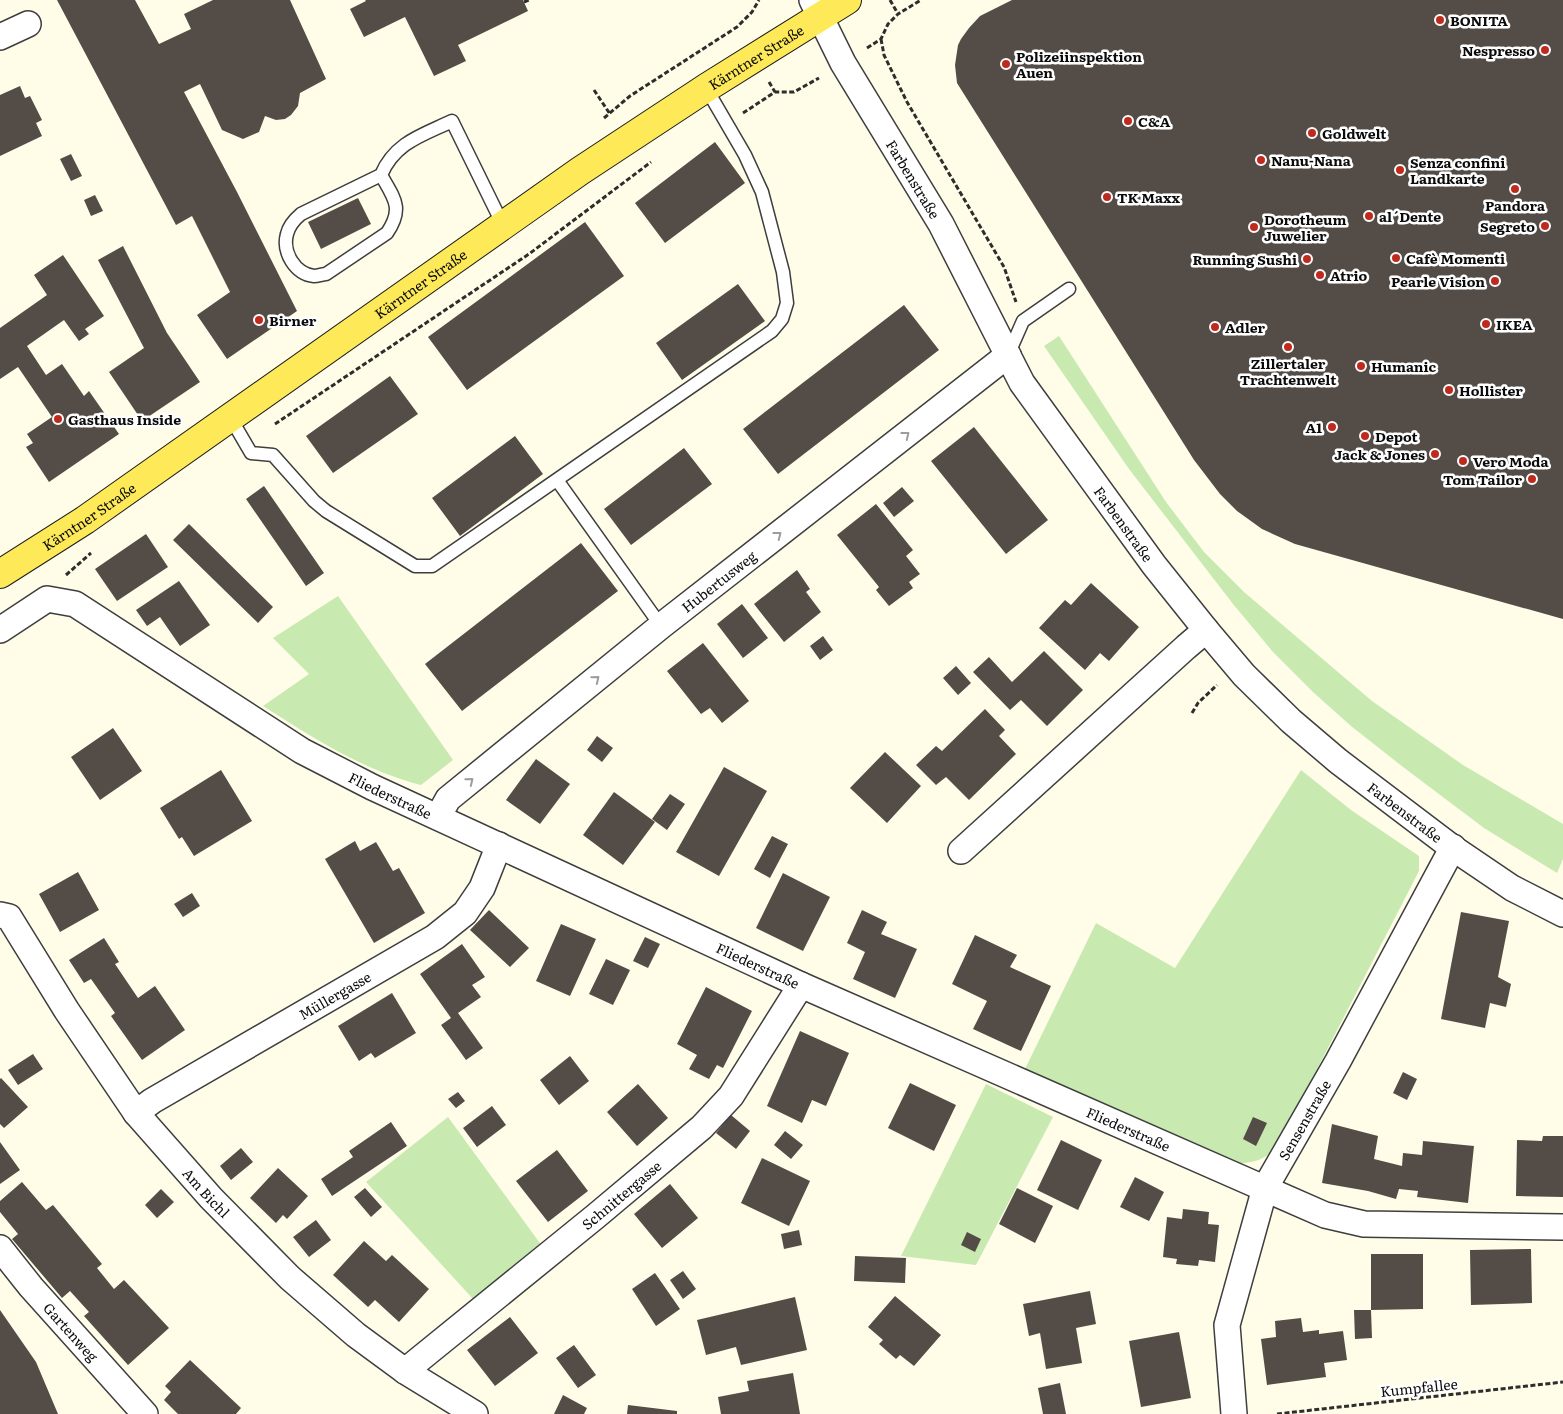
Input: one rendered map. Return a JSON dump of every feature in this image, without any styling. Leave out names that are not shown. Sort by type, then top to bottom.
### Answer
[{"type":"main road","name":"Kärntner Straße","points":[[0,574],[85,520],[503,225],[706,88],[816,8],[847,0]]},
{"type":"street","name":"Farbenstraße","points":[[816,8],[843,63],[941,224],[1022,383],[1154,565],[1206,630],[1244,675],[1291,721],[1338,761],[1432,833],[1512,888],[1563,914]]},
{"type":"street","points":[[0,37],[28,24]]},
{"type":"street","name":"Hubertusweg","points":[[438,817],[448,799],[660,626],[1008,354]]},
{"type":"street","name":"Fliederstraße","points":[[0,630],[47,600],[75,604],[302,751],[372,787],[801,984],[1325,1215],[1364,1224],[1563,1227]]},
{"type":"street","points":[[961,851],[1178,653],[1206,630]]},
{"type":"street","name":"Müllergasse","points":[[136,1112],[435,937],[465,913],[482,888],[499,845]]},
{"type":"street","name":"Sensenstraße","points":[[1234,1414],[1227,1325],[1265,1188],[1338,1061],[1453,847]]},
{"type":"street","name":"Am Bichl","points":[[0,915],[10,916],[67,1011],[136,1112],[211,1198],[290,1278],[356,1335],[405,1371],[475,1414]]},
{"type":"street","name":"Schnittergasse","points":[[405,1371],[596,1216],[702,1126],[731,1096],[801,984]]},
{"type":"street","name":"Gartenweg","points":[[0,1248],[31,1287],[145,1414]]},
{"type":"lane","points":[[230,417],[251,453],[273,455],[326,511],[415,566],[432,566],[557,480],[772,331],[782,319],[788,303],[783,272],[762,192],[746,155],[706,88]]},
{"type":"lane","points":[[382,175],[394,198],[397,212],[394,222],[387,232],[326,274],[315,276],[305,272],[290,260],[287,252],[287,231],[296,218],[382,175],[387,162],[410,141],[452,121],[503,225]]},
{"type":"lane","points":[[1008,354],[1023,321],[1069,289]]},
{"type":"lane","points":[[557,480],[660,626]]},
{"type":"path","points":[[524,2],[529,0]]},
{"type":"path","points":[[737,27],[752,12],[759,0]]},
{"type":"path","points":[[890,0],[898,14]]},
{"type":"path","points":[[921,0],[898,14],[888,24],[880,39],[884,55],[907,102],[1004,267]]},
{"type":"path","points":[[594,90],[610,114]]},
{"type":"path","points":[[727,123],[775,92],[794,92]]},
{"type":"path","points":[[246,444],[529,254],[656,157]]},
{"type":"path","points":[[61,579],[94,550]]},
{"type":"path","points":[[1192,713],[1198,703],[1218,685]]},
{"type":"path","name":"Kumpfallee","points":[[1277,1414],[1563,1382]]},
{"type":"green space","points":[[1059,336],[1166,502],[1204,552],[1244,592],[1372,701],[1463,765],[1563,824],[1563,859],[1557,873],[1484,828],[1403,767],[1351,726],[1314,693],[1273,652],[1233,604],[1129,469],[1044,346]]},
{"type":"green space","points":[[338,596],[453,760],[421,785],[384,773],[352,759],[307,734],[263,706],[309,674],[273,638]]},
{"type":"green space","points":[[1301,770],[1351,810],[1419,856],[1419,871],[1277,1147],[1258,1160],[1235,1164],[1025,1069],[1096,923],[1175,968]]},
{"type":"green space","points":[[986,1084],[1053,1117],[976,1265],[901,1256]]},
{"type":"green space","points":[[448,1117],[542,1246],[474,1300],[366,1182]]},
{"type":"building","points":[[57,0],[135,0],[159,44],[191,29],[184,14],[213,0],[290,0],[326,79],[300,93],[298,106],[291,115],[285,119],[276,120],[265,116],[259,132],[243,139],[222,130],[200,84],[184,92],[297,311],[227,359],[197,315],[230,292],[192,216],[176,225]]},
{"type":"building","points":[[365,0],[523,0],[528,11],[458,45],[466,61],[434,76],[405,17],[364,37],[350,9]]},
{"type":"building","name":"Atrio","points":[[1012,0],[1563,0],[1563,619],[1295,544],[1262,529],[1237,511],[1220,494],[1194,460],[957,83],[955,65],[958,45],[961,39],[980,16]]},
{"type":"building","points":[[20,86],[25,98],[30,96],[42,120],[36,123],[42,136],[0,156],[0,95]]},
{"type":"building","points":[[715,142],[745,183],[665,243],[635,203]]},
{"type":"building","points":[[71,154],[82,176],[71,181],[60,159]]},
{"type":"building","points":[[95,195],[103,211],[91,216],[84,200]]},
{"type":"building","points":[[358,198],[371,224],[321,249],[308,222]]},
{"type":"building","points":[[585,222],[624,276],[467,390],[428,337]]},
{"type":"building","points":[[123,246],[167,333],[200,382],[142,421],[109,372],[144,348],[98,260]]},
{"type":"building","points":[[63,255],[104,316],[85,329],[89,334],[79,341],[64,320],[27,346],[46,375],[62,364],[84,396],[89,391],[119,434],[49,482],[26,447],[33,443],[27,434],[52,417],[18,367],[0,379],[0,328],[47,295],[34,275]]},
{"type":"building","points":[[738,284],[765,321],[682,380],[656,343]]},
{"type":"building","points":[[904,305],[939,350],[778,474],[743,429]]},
{"type":"building","points":[[390,376],[418,414],[333,473],[306,436]]},
{"type":"building","points":[[974,427],[1048,520],[1006,554],[931,461]]},
{"type":"building","points":[[515,436],[543,474],[460,536],[432,498]]},
{"type":"building","points":[[684,448],[712,484],[631,545],[604,509]]},
{"type":"building","points":[[264,486],[324,573],[306,586],[246,499]]},
{"type":"building","points":[[902,487],[914,501],[894,517],[883,503]]},
{"type":"building","points":[[876,504],[913,550],[906,556],[920,574],[909,582],[913,588],[889,606],[876,590],[879,587],[837,535]]},
{"type":"building","points":[[189,524],[273,607],[258,623],[173,540]]},
{"type":"building","points":[[146,534],[168,567],[117,601],[95,569]]},
{"type":"building","points":[[581,543],[618,591],[462,711],[425,664]]},
{"type":"building","points":[[797,570],[810,589],[806,592],[821,612],[784,642],[754,604]]},
{"type":"building","points":[[179,581],[210,625],[180,646],[160,617],[147,626],[136,610]]},
{"type":"building","points":[[1091,583],[1139,627],[1109,661],[1100,653],[1085,670],[1039,628],[1065,600],[1071,605]]},
{"type":"building","points":[[742,604],[768,638],[743,658],[717,624]]},
{"type":"building","points":[[823,636],[833,650],[820,660],[810,646]]},
{"type":"building","points":[[703,643],[749,701],[722,723],[710,708],[701,714],[667,671]]},
{"type":"building","points":[[1044,651],[1083,690],[1047,726],[1021,700],[1010,710],[973,672],[989,657],[1012,682]]},
{"type":"building","points":[[956,666],[971,683],[958,695],[943,678]]},
{"type":"building","points":[[985,709],[1005,730],[999,736],[1016,754],[969,800],[946,777],[936,785],[916,765],[936,746],[942,751]]},
{"type":"building","points":[[113,728],[142,771],[100,800],[71,757]]},
{"type":"building","points":[[597,736],[613,748],[602,762],[587,750]]},
{"type":"building","points":[[885,752],[921,786],[887,823],[850,788]]},
{"type":"building","points":[[536,759],[570,784],[540,824],[506,800]]},
{"type":"building","points":[[724,767],[767,791],[719,876],[676,852]]},
{"type":"building","points":[[221,770],[252,821],[194,856],[182,837],[179,839],[160,808]]},
{"type":"building","points":[[614,792],[655,822],[623,865],[583,835]]},
{"type":"building","points":[[670,794],[685,804],[667,830],[652,819]]},
{"type":"building","points":[[772,836],[788,844],[770,878],[754,869]]},
{"type":"building","points":[[355,841],[360,851],[376,842],[393,871],[399,868],[425,913],[374,943],[325,859]]},
{"type":"building","points":[[78,872],[99,910],[60,932],[39,894]]},
{"type":"building","points":[[783,873],[830,897],[803,951],[756,928]]},
{"type":"building","points":[[192,893],[200,906],[183,917],[174,904]]},
{"type":"building","points":[[489,910],[529,948],[510,967],[470,930]]},
{"type":"building","points":[[862,910],[887,922],[881,934],[917,949],[895,998],[853,979],[865,952],[847,943]]},
{"type":"building","points":[[1461,912],[1509,921],[1498,977],[1511,984],[1506,1007],[1490,1003],[1485,1028],[1441,1019]]},
{"type":"building","points":[[561,924],[596,939],[570,996],[536,981]]},
{"type":"building","points":[[975,935],[1017,955],[1010,967],[1051,986],[1021,1051],[973,1029],[987,1001],[952,984]]},
{"type":"building","points":[[645,937],[660,944],[648,968],[633,961]]},
{"type":"building","points":[[104,938],[119,962],[115,964],[138,998],[155,986],[185,1030],[142,1060],[111,1016],[115,1013],[91,979],[84,983],[69,960]]},
{"type":"building","points":[[462,944],[485,977],[472,985],[481,997],[458,1013],[483,1048],[466,1060],[441,1025],[451,1018],[420,974]]},
{"type":"building","points":[[606,959],[630,970],[613,1005],[589,994]]},
{"type":"building","points":[[706,987],[752,1011],[723,1068],[717,1065],[709,1079],[689,1069],[697,1055],[677,1044]]},
{"type":"building","points":[[392,993],[416,1033],[375,1058],[371,1053],[359,1061],[338,1026]]},
{"type":"building","points":[[800,1031],[849,1053],[826,1106],[812,1100],[802,1123],[767,1106]]},
{"type":"building","points":[[33,1054],[43,1069],[18,1085],[8,1070]]},
{"type":"building","points":[[570,1056],[589,1081],[559,1105],[540,1080]]},
{"type":"building","points":[[1403,1072],[1417,1079],[1407,1100],[1393,1093]]},
{"type":"building","points":[[1,1078],[28,1107],[4,1128],[0,1124]]},
{"type":"building","points":[[910,1083],[956,1105],[934,1151],[888,1128]]},
{"type":"building","points":[[638,1084],[668,1118],[637,1146],[607,1112]]},
{"type":"building","points":[[458,1092],[465,1101],[456,1108],[448,1099]]},
{"type":"building","points":[[492,1106],[506,1125],[477,1147],[463,1128]]},
{"type":"building","points":[[731,1115],[750,1131],[736,1149],[716,1133]]},
{"type":"building","points":[[1253,1117],[1267,1123],[1256,1146],[1243,1139]]},
{"type":"building","points":[[391,1122],[407,1146],[332,1196],[321,1179],[353,1157],[349,1151]]},
{"type":"building","points":[[1332,1124],[1378,1136],[1374,1159],[1402,1166],[1403,1153],[1422,1155],[1423,1141],[1474,1146],[1468,1203],[1417,1197],[1418,1191],[1399,1189],[1396,1199],[1368,1191],[1322,1183]]},
{"type":"building","points":[[785,1131],[803,1145],[791,1159],[774,1145]]},
{"type":"building","points":[[1543,1136],[1563,1136],[1563,1197],[1516,1196],[1517,1140],[1542,1141]]},
{"type":"building","points":[[1061,1140],[1102,1160],[1078,1210],[1037,1190]]},
{"type":"building","points":[[0,1142],[20,1170],[0,1184]]},
{"type":"building","points":[[241,1148],[253,1162],[231,1180],[220,1166]]},
{"type":"building","points":[[557,1150],[588,1191],[548,1222],[516,1181]]},
{"type":"building","points":[[762,1158],[810,1181],[789,1226],[741,1203]]},
{"type":"building","points":[[278,1168],[308,1196],[287,1219],[283,1215],[276,1223],[250,1198]]},
{"type":"building","points":[[1135,1177],[1164,1192],[1149,1221],[1120,1207]]},
{"type":"building","points":[[22,1182],[46,1210],[53,1205],[102,1264],[97,1268],[114,1289],[124,1280],[169,1328],[128,1365],[84,1316],[89,1312],[70,1291],[62,1298],[12,1239],[18,1234],[0,1212],[0,1201]]},
{"type":"building","points":[[670,1184],[698,1218],[662,1248],[634,1214]]},
{"type":"building","points":[[365,1188],[382,1207],[371,1217],[354,1197]]},
{"type":"building","points":[[1017,1188],[1053,1206],[1035,1243],[999,1224]]},
{"type":"building","points":[[161,1189],[174,1202],[157,1218],[145,1205]]},
{"type":"building","points":[[1183,1209],[1209,1212],[1208,1224],[1219,1225],[1215,1262],[1199,1260],[1198,1266],[1176,1264],[1177,1259],[1163,1257],[1167,1217],[1182,1219]]},
{"type":"building","points":[[316,1220],[331,1240],[309,1257],[293,1237]]},
{"type":"building","points":[[799,1230],[802,1245],[784,1249],[781,1234]]},
{"type":"building","points":[[967,1232],[981,1239],[975,1252],[961,1245]]},
{"type":"building","points":[[364,1241],[386,1261],[392,1255],[429,1289],[399,1322],[375,1300],[368,1307],[333,1275]]},
{"type":"building","points":[[1531,1249],[1532,1303],[1471,1305],[1470,1250]]},
{"type":"building","points":[[1371,1254],[1423,1254],[1423,1309],[1371,1310]]},
{"type":"building","points":[[855,1256],[906,1258],[905,1283],[854,1281]]},
{"type":"building","points":[[683,1271],[696,1289],[683,1299],[670,1280]]},
{"type":"building","points":[[655,1273],[680,1309],[656,1326],[632,1289]]},
{"type":"building","points":[[1090,1291],[1096,1324],[1076,1328],[1082,1363],[1046,1369],[1040,1333],[1029,1336],[1023,1304]]},
{"type":"building","points":[[895,1296],[941,1335],[914,1366],[900,1355],[896,1359],[879,1344],[883,1340],[868,1327]]},
{"type":"building","points":[[795,1297],[807,1350],[741,1365],[736,1347],[706,1355],[697,1320]]},
{"type":"building","points":[[0,1310],[36,1362],[58,1414],[0,1414]]},
{"type":"building","points":[[1354,1310],[1371,1310],[1372,1338],[1355,1339]]},
{"type":"building","points":[[510,1317],[538,1353],[495,1386],[467,1350]]},
{"type":"building","points":[[1301,1318],[1303,1332],[1319,1330],[1319,1334],[1343,1331],[1347,1360],[1324,1363],[1326,1377],[1267,1385],[1261,1339],[1276,1337],[1275,1321]]},
{"type":"building","points":[[1179,1332],[1191,1398],[1141,1407],[1129,1341]]},
{"type":"building","points":[[574,1345],[596,1375],[578,1388],[556,1358]]},
{"type":"building","points":[[190,1360],[241,1408],[236,1414],[178,1414],[164,1400],[171,1392],[165,1386]]},
{"type":"building","points":[[793,1373],[800,1414],[721,1414],[718,1397],[749,1391],[747,1381]]},
{"type":"building","points":[[1060,1383],[1066,1414],[1043,1414],[1038,1388]]},
{"type":"building","points":[[563,1395],[587,1408],[584,1414],[554,1414]]},
{"type":"building","points":[[628,1405],[677,1411],[677,1414],[627,1414]]},
{"type":"place","name":"BONITA","points":[[1440,20]]},
{"type":"place","name":"Nespresso","points":[[1545,50]]},
{"type":"place","name":"Polizeiinspektion Auen","points":[[1006,64]]},
{"type":"place","name":"C&A","points":[[1128,121]]},
{"type":"place","name":"Goldwelt","points":[[1312,133]]},
{"type":"place","name":"Nanu-Nana","points":[[1261,160]]},
{"type":"place","name":"Senza confini Landkarte","points":[[1400,170]]},
{"type":"place","name":"Pandora","points":[[1515,189]]},
{"type":"place","name":"TK Maxx","points":[[1107,197]]},
{"type":"place","name":"al´Dente","points":[[1369,216]]},
{"type":"place","name":"Segreto","points":[[1545,226]]},
{"type":"place","name":"Dorotheum Juwelier","points":[[1254,227]]},
{"type":"place","name":"Cafè Momenti","points":[[1396,258]]},
{"type":"place","name":"Running Sushi","points":[[1307,259]]},
{"type":"place","name":"Atrio","points":[[1320,275]]},
{"type":"place","name":"Pearle Vision","points":[[1495,281]]},
{"type":"place","name":"Birner","points":[[259,320]]},
{"type":"place","name":"IKEA","points":[[1486,324]]},
{"type":"place","name":"Adler","points":[[1215,327]]},
{"type":"place","name":"Zillertaler Trachtenwelt","points":[[1288,347]]},
{"type":"place","name":"Humanic","points":[[1361,366]]},
{"type":"place","name":"Hollister","points":[[1449,390]]},
{"type":"place","name":"Gasthaus Inside","points":[[58,419]]},
{"type":"place","name":"A1","points":[[1332,427]]},
{"type":"place","name":"Depot","points":[[1365,436]]},
{"type":"place","name":"Jack & Jones","points":[[1435,454]]},
{"type":"place","name":"Vero Moda","points":[[1463,461]]},
{"type":"place","name":"Tom Tailor","points":[[1532,479]]}]
